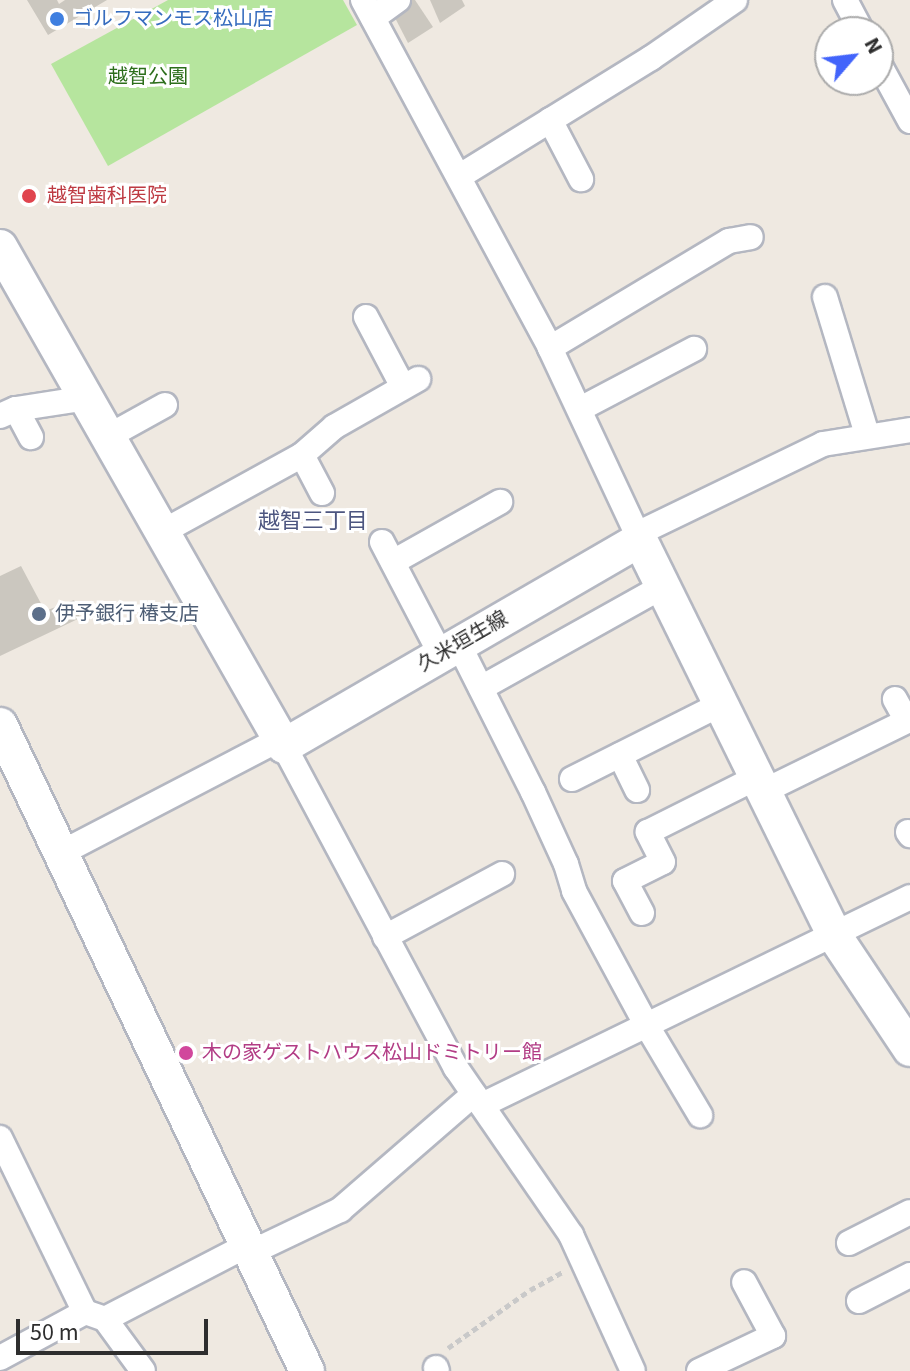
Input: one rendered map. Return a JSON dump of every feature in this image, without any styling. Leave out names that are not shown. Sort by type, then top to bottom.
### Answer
[{"type":"main road","points":[[0,247],[282,742]]},
{"type":"main road","points":[[639,537],[834,935],[910,1049]]},
{"type":"main road","name":"久米垣生線","points":[[282,742],[450,650],[639,537]]},
{"type":"main road","points":[[0,725],[307,1371]]},
{"type":"street","points":[[398,0],[368,9],[550,348],[639,537],[823,444],[867,434],[910,430]]},
{"type":"street","points":[[460,176],[651,58],[702,9],[735,0]]},
{"type":"street","points":[[894,92],[910,121]]},
{"type":"street","points":[[550,120],[581,179]]},
{"type":"street","points":[[550,348],[729,241],[751,237]]},
{"type":"street","points":[[825,297],[867,434]]},
{"type":"street","points":[[164,531],[302,455],[334,427],[410,383],[366,317]]},
{"type":"street","points":[[580,409],[694,349]]},
{"type":"street","points":[[8,412],[88,398]]},
{"type":"street","points":[[109,436],[165,405]]},
{"type":"street","points":[[8,412],[31,437]]},
{"type":"street","points":[[302,455],[322,493]]},
{"type":"street","points":[[500,502],[387,552],[450,650],[481,688],[566,864],[574,891],[647,1026],[700,1115]]},
{"type":"street","points":[[481,688],[662,587]]},
{"type":"street","points":[[642,913],[625,881],[663,862],[648,832],[907,721],[895,699]]},
{"type":"street","points":[[572,779],[719,705]]},
{"type":"street","points":[[61,853],[282,742],[456,1068],[571,1235],[633,1371]]},
{"type":"street","points":[[620,755],[637,790]]},
{"type":"street","points":[[385,937],[502,874]]},
{"type":"street","points":[[0,1358],[340,1210],[478,1100],[647,1026],[910,897]]},
{"type":"street","points":[[0,1138],[95,1315],[143,1371]]},
{"type":"street","points":[[849,1243],[910,1212]]},
{"type":"street","points":[[859,1301],[910,1275]]},
{"type":"street","points":[[699,1371],[773,1336],[744,1282]]},
{"type":"path","points":[[437,1365],[530,1290],[583,1260]]},
{"type":"green space","name":"越智公園","points":[[168,0],[343,0],[357,25],[108,166],[51,64]]},
{"type":"building","name":"ゴルフマンモス松山店","points":[[27,0],[57,0],[59,4],[65,0],[107,0],[48,35]]},
{"type":"building","points":[[409,0],[415,0],[433,27],[408,43],[392,12]]},
{"type":"building","points":[[430,0],[462,0],[465,6],[440,23]]},
{"type":"building","name":"伊予銀行 椿支店","points":[[21,566],[45,611],[74,600],[80,618],[0,656],[0,576]]},
{"type":"place","name":"ゴルフマンモス松山店","points":[[57,19]]},
{"type":"place","name":"越智歯科医院","points":[[29,196]]},
{"type":"place","name":"伊予銀行 椿支店","points":[[39,614]]},
{"type":"place","name":"木の家ゲストハウス松山ドミトリー館","points":[[186,1053]]},
{"type":"district","name":"越智三丁目","points":[[313,522]]}]
